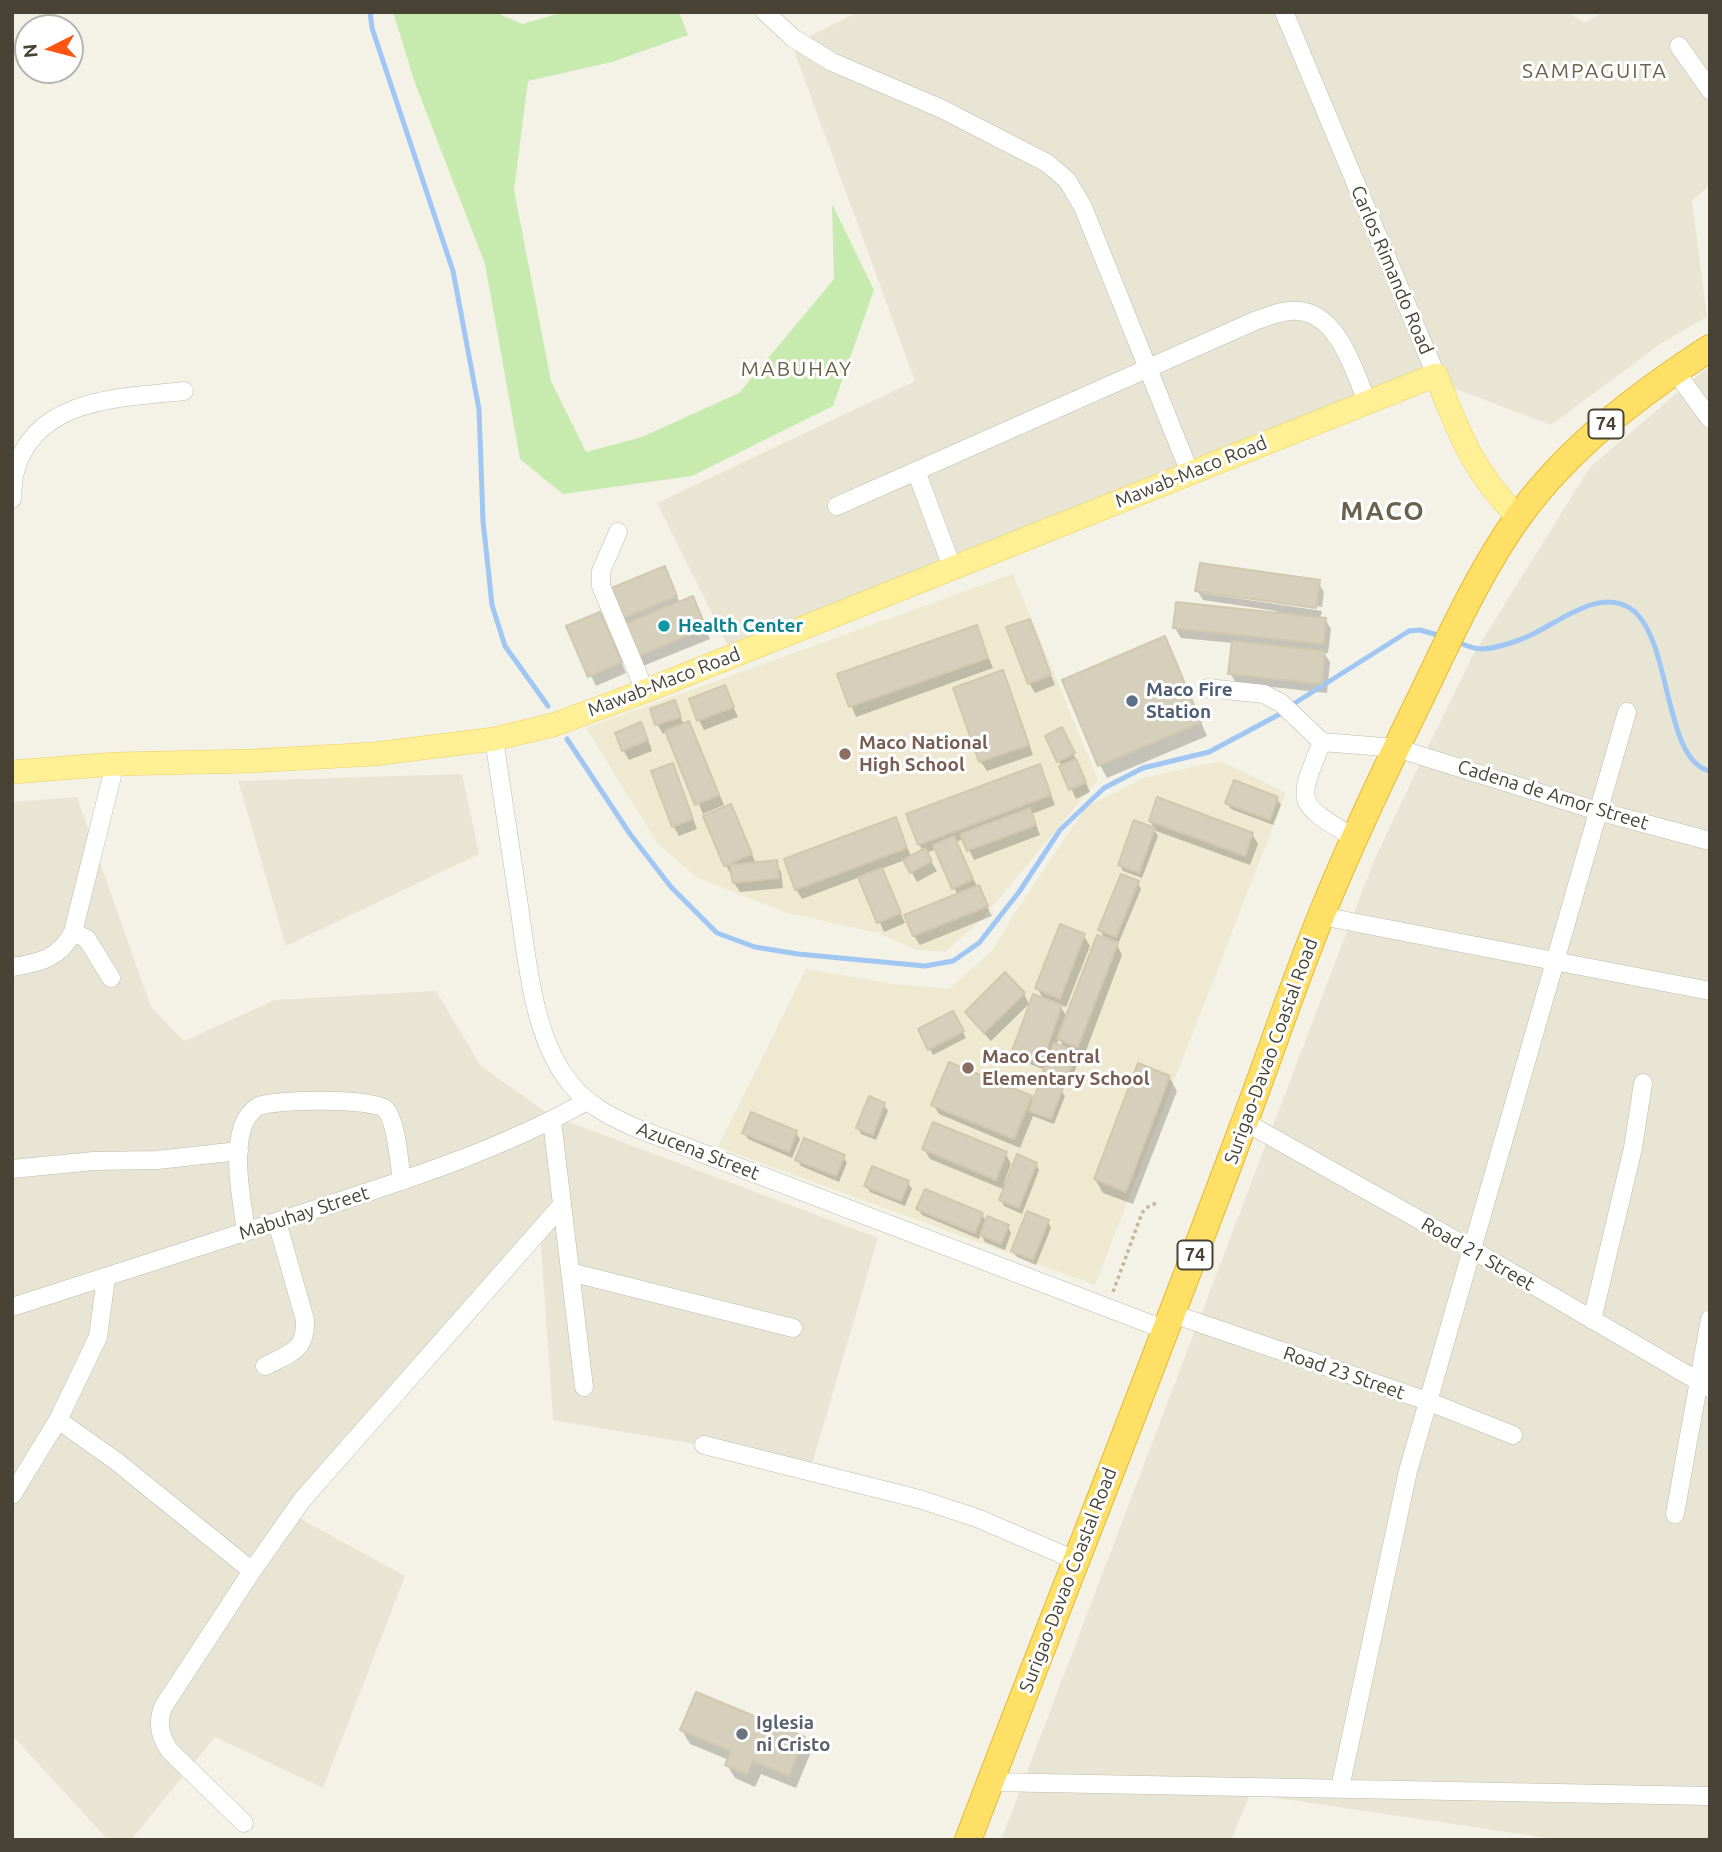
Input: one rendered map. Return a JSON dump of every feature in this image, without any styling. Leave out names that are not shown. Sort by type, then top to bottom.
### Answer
[{"type":"highway","name":"Surigao-Davao Coastal Road","points":[[968,1840],[1170,1322],[1321,916],[1354,838],[1466,605],[1518,517],[1541,488],[1588,440],[1675,371],[1710,348]]},
{"type":"main road","name":"Mawab-Maco Road","points":[[12,772],[116,764],[251,761],[374,754],[494,739],[553,725],[645,691],[1436,375]]},
{"type":"main road","name":"Carlos Rimando Road","points":[[1436,375],[1482,477],[1518,517]]},
{"type":"street","points":[[765,12],[793,38],[832,62],[942,109],[992,134],[1046,163],[1067,180],[1083,207],[1190,473]]},
{"type":"street","name":"Carlos Rimando Road","points":[[1284,12],[1436,375]]},
{"type":"street","points":[[1679,46],[1710,90]]},
{"type":"street","points":[[837,506],[1257,320],[1281,312],[1298,310],[1312,314],[1332,331],[1348,354],[1367,402]]},
{"type":"street","points":[[1675,371],[1710,419]]},
{"type":"street","points":[[12,499],[15,472],[31,437],[54,418],[80,406],[184,391]]},
{"type":"street","points":[[916,471],[952,568]]},
{"type":"street","points":[[618,532],[601,570],[601,586],[645,691]]},
{"type":"street","points":[[1207,688],[1264,694],[1281,702],[1322,742],[1304,794],[1314,813],[1354,838]]},
{"type":"street","points":[[1340,1788],[1408,1471],[1627,712]]},
{"type":"street","name":"Azucena Street","points":[[494,739],[530,975],[542,1026],[552,1053],[569,1083],[587,1101],[609,1116],[636,1128],[1107,1307],[1170,1322]]},
{"type":"street","name":"Cadena de Amor Street","points":[[1322,742],[1396,748],[1598,811],[1710,841]]},
{"type":"street","points":[[12,967],[31,964],[58,954],[67,944],[73,932],[116,764]]},
{"type":"street","points":[[1321,916],[1710,991]]},
{"type":"street","points":[[73,932],[88,939],[111,978]]},
{"type":"street","points":[[1592,1320],[1633,1148],[1643,1083]]},
{"type":"street","points":[[246,1232],[239,1151],[245,1122],[256,1107],[282,1102],[357,1101],[384,1108],[392,1118],[402,1181]]},
{"type":"street","name":"Mabuhay Street","points":[[12,1307],[402,1181],[511,1140],[587,1101]]},
{"type":"street","points":[[552,1121],[584,1387]]},
{"type":"street","name":"Road 21 Street","points":[[1245,1122],[1473,1250],[1704,1385]]},
{"type":"street","points":[[12,1169],[94,1161],[157,1160],[239,1151]]},
{"type":"street","points":[[244,1823],[170,1752],[159,1728],[163,1707],[251,1571],[302,1500],[562,1205]]},
{"type":"street","points":[[265,1366],[299,1348],[306,1334],[305,1320],[277,1222]]},
{"type":"street","points":[[570,1272],[793,1328]]},
{"type":"street","points":[[12,1495],[58,1420],[98,1337],[106,1278]]},
{"type":"street","points":[[1675,1514],[1704,1385],[1710,1319]]},
{"type":"street","name":"Road 23 Street","points":[[1170,1322],[1427,1401],[1513,1435]]},
{"type":"street","points":[[58,1420],[116,1461],[251,1571]]},
{"type":"street","points":[[704,1445],[919,1499],[977,1518],[1075,1560]]},
{"type":"street","points":[[990,1782],[1710,1796]]},
{"type":"path","points":[[1107,1307],[1142,1213],[1156,1203]]},
{"type":"shaded area","points":[[858,12],[1566,12],[1585,22],[1605,12],[1710,12],[1710,185],[1692,201],[1707,317],[1663,342],[1551,425],[1440,383],[729,648],[657,503],[915,381],[792,45]]},
{"type":"shaded area","points":[[1710,365],[1710,1840],[1561,1840],[1250,1794],[1231,1840],[1001,1840],[1373,863],[1422,759],[1473,655],[1590,467]]},
{"type":"shaded area","name":"Maco National High School","points":[[1013,574],[1098,780],[982,919],[945,952],[917,950],[878,933],[787,913],[698,878],[658,844],[586,728]]},
{"type":"shaded area","name":"Maco Central Elementary School","points":[[1221,761],[1286,793],[1095,1285],[718,1147],[806,969],[894,984],[949,989],[992,951],[1086,807],[1143,778]]},
{"type":"shaded area","points":[[462,774],[479,854],[286,946],[238,781]]},
{"type":"shaded area","points":[[77,797],[151,1007],[184,1041],[275,1000],[436,991],[481,1066],[550,1115],[878,1238],[812,1464],[553,1420],[540,1232],[306,1482],[299,1518],[405,1576],[323,1788],[215,1737],[131,1840],[108,1840],[12,1735],[12,802]]},
{"type":"green space","points":[[393,12],[495,12],[522,24],[564,12],[679,12],[688,35],[612,62],[528,81],[514,190],[551,381],[586,452],[642,437],[739,393],[834,279],[832,204],[874,290],[833,406],[692,476],[563,494],[520,459],[485,264],[415,83]]},
{"type":"building","points":[[1200,563],[1320,580],[1316,608],[1195,591]]},
{"type":"building","points":[[665,566],[677,596],[621,619],[609,589]]},
{"type":"building","name":"Health Center","points":[[693,596],[706,628],[636,657],[623,625]]},
{"type":"building","points":[[1176,602],[1326,618],[1324,644],[1173,628]]},
{"type":"building","points":[[600,612],[622,662],[588,677],[566,626]]},
{"type":"building","points":[[1030,619],[1051,675],[1028,684],[1006,627]]},
{"type":"building","points":[[977,625],[988,658],[849,707],[837,674]]},
{"type":"building","name":"Maco Fire Station","points":[[1165,636],[1201,722],[1098,766],[1062,680]]},
{"type":"building","points":[[1232,641],[1325,651],[1322,684],[1228,674]]},
{"type":"building","points":[[1003,670],[1029,745],[979,762],[953,688]]},
{"type":"building","points":[[725,685],[734,707],[697,721],[689,699]]},
{"type":"building","points":[[675,700],[681,717],[655,725],[650,709]]},
{"type":"building","points":[[689,721],[719,795],[695,805],[665,731]]},
{"type":"building","points":[[641,722],[648,740],[622,751],[615,733]]},
{"type":"building","points":[[1062,727],[1075,753],[1057,762],[1045,736]]},
{"type":"building","points":[[1076,759],[1086,782],[1069,790],[1059,766]]},
{"type":"building","points":[[673,763],[693,819],[672,827],[651,771]]},
{"type":"building","points":[[1040,764],[1051,795],[918,845],[906,814]]},
{"type":"building","points":[[1234,780],[1278,797],[1270,820],[1225,803]]},
{"type":"building","points":[[1157,797],[1253,833],[1245,856],[1149,821]]},
{"type":"building","points":[[731,804],[752,854],[724,866],[703,816]]},
{"type":"building","points":[[1030,808],[1036,825],[967,851],[960,834]]},
{"type":"building","points":[[896,817],[907,848],[795,890],[784,859]]},
{"type":"building","points":[[1134,820],[1155,828],[1139,873],[1118,865]]},
{"type":"building","points":[[954,836],[973,879],[952,889],[933,845]]},
{"type":"building","points":[[925,848],[932,861],[910,873],[903,860]]},
{"type":"building","points":[[777,860],[779,878],[733,883],[730,865]]},
{"type":"building","points":[[882,868],[901,913],[877,923],[858,877]]},
{"type":"building","points":[[1121,874],[1139,881],[1116,937],[1098,930]]},
{"type":"building","points":[[979,885],[988,906],[913,936],[904,915]]},
{"type":"building","points":[[1060,924],[1085,934],[1060,999],[1035,988]]},
{"type":"building","points":[[1097,935],[1118,943],[1078,1047],[1057,1039]]},
{"type":"building","points":[[1005,972],[1025,993],[984,1033],[965,1012]]},
{"type":"building","points":[[1033,994],[1062,1005],[1042,1062],[1012,1051]]},
{"type":"building","points":[[953,1011],[964,1031],[928,1050],[918,1029]]},
{"type":"building","points":[[1054,1043],[1077,1052],[1066,1080],[1043,1071]]},
{"type":"building","points":[[949,1062],[1032,1096],[1014,1139],[931,1105]]},
{"type":"building","points":[[1138,1063],[1170,1076],[1126,1192],[1094,1179]]},
{"type":"building","points":[[1041,1079],[1063,1088],[1051,1119],[1029,1111]]},
{"type":"building","points":[[869,1096],[885,1103],[873,1135],[856,1128]]},
{"type":"building","points":[[751,1112],[797,1131],[789,1152],[742,1133]]},
{"type":"building","points":[[933,1122],[1007,1152],[996,1180],[922,1149]]},
{"type":"building","points":[[804,1138],[845,1155],[836,1176],[795,1160]]},
{"type":"building","points":[[1017,1154],[1037,1163],[1019,1208],[999,1200]]},
{"type":"building","points":[[872,1166],[909,1181],[901,1201],[864,1186]]},
{"type":"building","points":[[925,1189],[983,1213],[975,1233],[916,1209]]},
{"type":"building","points":[[1027,1211],[1049,1220],[1033,1260],[1011,1251]]},
{"type":"building","points":[[987,1216],[1009,1225],[1001,1244],[980,1235]]},
{"type":"building","name":"Iglesia ni Cristo","points":[[696,1692],[805,1737],[789,1776],[753,1761],[747,1774],[725,1765],[731,1751],[680,1730]]},
{"type":"waterway","points":[[370,12],[372,28],[453,271],[479,409],[483,521],[492,605],[505,646],[548,706]]},
{"type":"waterway","points":[[1457,642],[1479,649],[1495,647],[1527,637],[1597,603],[1623,605],[1635,612],[1647,628],[1684,747],[1695,763],[1710,771]]},
{"type":"waterway","points":[[1295,703],[1409,631],[1420,630],[1441,636]]},
{"type":"waterway","points":[[567,739],[630,834],[671,887],[717,933],[755,947],[798,954],[925,966],[953,961],[979,943],[1019,892],[1060,830],[1104,788],[1143,768],[1209,752],[1280,714]]},
{"type":"place","name":"Health Center","points":[[664,626]]},
{"type":"place","name":"Maco Fire Station","points":[[1132,701]]},
{"type":"place","name":"Maco National High School","points":[[845,754]]},
{"type":"place","name":"Maco Central Elementary School","points":[[968,1068]]},
{"type":"place","name":"Iglesia ni Cristo","points":[[742,1734]]},
{"type":"district","name":"SAMPAGUITA","points":[[1595,71]]},
{"type":"district","name":"MABUHAY","points":[[797,369]]},
{"type":"district","name":"MACO","points":[[1383,511]]}]
